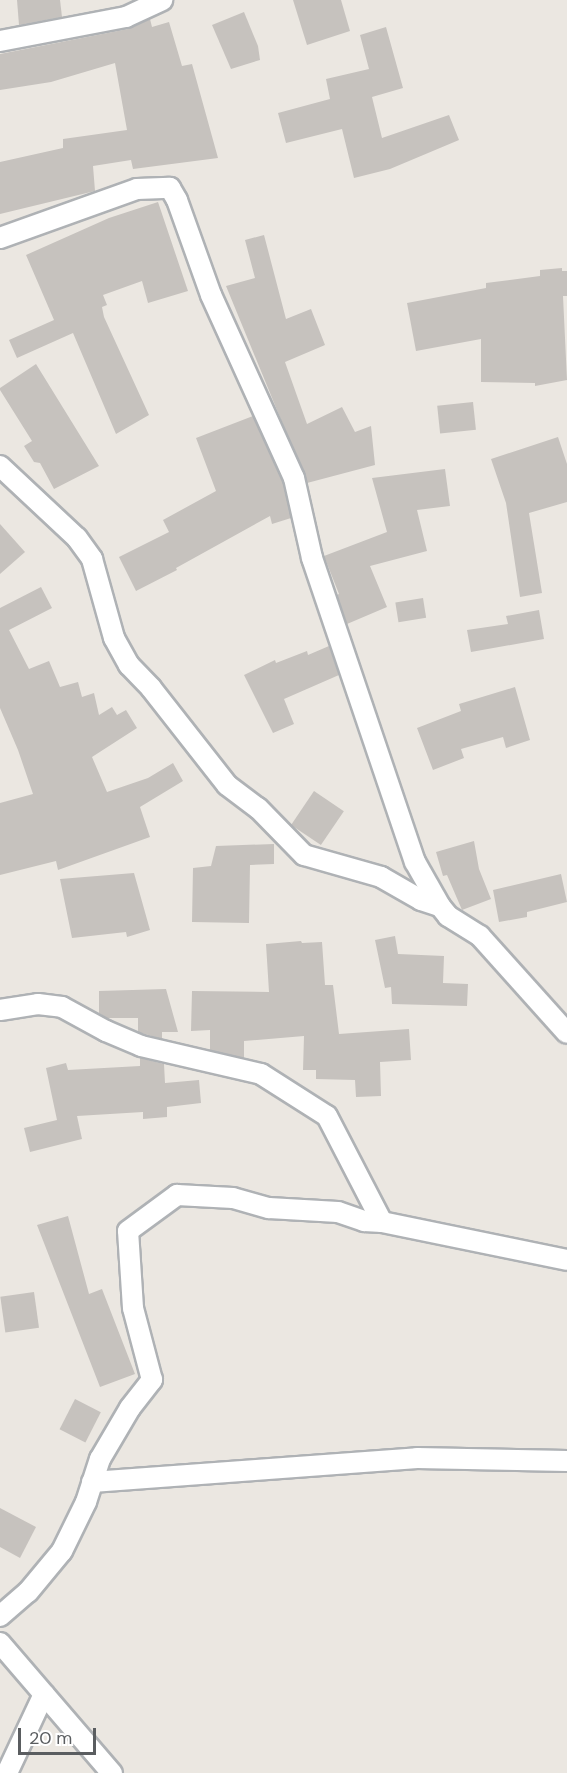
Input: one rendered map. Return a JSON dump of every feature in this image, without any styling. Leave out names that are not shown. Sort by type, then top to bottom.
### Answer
[{"type":"street","points":[[0,41],[126,17],[162,0]]},
{"type":"street","points":[[0,238],[137,189],[170,188],[177,200],[211,294],[294,478],[312,558],[411,851],[440,906],[448,916],[480,936],[567,1033]]},
{"type":"street","points":[[0,466],[77,538],[92,559],[114,638],[129,665],[151,688],[227,785],[258,808],[304,855],[381,877],[421,900],[440,906]]},
{"type":"street","points":[[0,1010],[38,1004],[62,1007],[106,1031],[141,1046],[261,1074],[327,1116],[382,1222]]},
{"type":"street","points":[[0,1616],[28,1592],[62,1551],[86,1502],[100,1459],[152,1380],[133,1308],[128,1231],[177,1195],[233,1198],[269,1208],[338,1212],[364,1221],[382,1222],[567,1260]]},
{"type":"street","points":[[92,1482],[417,1458],[567,1461]]},
{"type":"street","points":[[0,1643],[112,1773]]},
{"type":"street","points":[[6,1773],[44,1694]]},
{"type":"building","points":[[17,0],[60,0],[62,17],[19,25]]},
{"type":"building","points":[[293,0],[341,0],[350,31],[307,45]]},
{"type":"building","points":[[244,12],[258,46],[260,60],[231,69],[212,25]]},
{"type":"building","points":[[150,19],[152,27],[169,22],[182,66],[192,64],[218,158],[133,169],[131,160],[93,166],[95,191],[0,214],[0,162],[63,148],[63,139],[127,130],[115,63],[51,82],[0,90],[0,54],[128,29]]},
{"type":"building","points":[[386,27],[403,88],[372,97],[382,138],[449,115],[459,140],[390,169],[354,178],[342,129],[286,143],[278,113],[330,99],[326,79],[369,69],[360,35]]},
{"type":"building","points":[[158,202],[188,291],[148,303],[142,281],[103,295],[107,305],[102,307],[104,317],[149,415],[116,434],[73,333],[17,358],[9,340],[54,320],[26,255],[109,218]]},
{"type":"building","points":[[264,235],[286,319],[311,309],[325,345],[285,362],[307,424],[342,407],[355,432],[371,426],[375,465],[307,483],[226,286],[255,278],[245,240]]},
{"type":"building","points":[[562,268],[562,271],[567,271],[567,296],[563,296],[567,380],[535,386],[535,383],[481,382],[481,339],[416,351],[407,303],[486,288],[486,283],[540,276],[540,270]]},
{"type":"building","points":[[36,364],[99,466],[54,489],[40,463],[34,462],[24,446],[32,441],[0,390]]},
{"type":"building","points":[[473,402],[476,430],[440,434],[437,406]]},
{"type":"building","points":[[253,416],[283,482],[291,518],[272,524],[270,516],[136,591],[119,557],[169,532],[163,520],[216,491],[196,438]]},
{"type":"building","points":[[558,437],[567,464],[567,502],[529,513],[542,593],[520,597],[506,503],[491,459]]},
{"type":"building","points":[[445,469],[450,506],[417,510],[427,551],[370,566],[387,607],[347,624],[337,595],[339,594],[324,556],[387,532],[372,478]]},
{"type":"building","points":[[0,524],[25,552],[0,574]]},
{"type":"building","points":[[41,587],[52,608],[9,630],[29,669],[49,661],[60,687],[78,682],[82,697],[94,693],[99,715],[112,707],[117,715],[126,710],[137,728],[92,757],[107,792],[148,778],[173,763],[183,781],[140,807],[150,837],[58,870],[56,861],[0,875],[0,803],[33,794],[0,708],[0,608]]},
{"type":"building","points":[[423,598],[426,618],[398,622],[395,602]]},
{"type":"building","points":[[539,610],[544,639],[471,652],[467,630],[508,624],[506,616]]},
{"type":"building","points":[[329,646],[339,675],[284,699],[294,724],[273,733],[244,675],[275,660],[276,663],[307,651],[308,655]]},
{"type":"building","points":[[515,687],[530,740],[506,748],[503,737],[461,749],[464,758],[433,770],[417,728],[461,711],[459,704]]},
{"type":"building","points":[[314,791],[344,811],[321,845],[291,825]]},
{"type":"building","points":[[474,841],[479,869],[491,899],[462,910],[447,875],[443,876],[436,852]]},
{"type":"building","points":[[274,844],[274,864],[250,865],[249,923],[192,922],[193,868],[211,866],[216,846]]},
{"type":"building","points":[[134,873],[150,930],[127,937],[126,932],[72,938],[60,879]]},
{"type":"building","points":[[561,874],[567,902],[527,912],[527,917],[499,922],[493,890]]},
{"type":"building","points":[[395,936],[398,954],[444,956],[443,983],[468,984],[467,1006],[392,1004],[391,987],[385,988],[375,940]]},
{"type":"building","points":[[301,941],[302,943],[322,942],[325,985],[333,985],[339,1034],[409,1029],[411,1060],[380,1062],[381,1096],[356,1097],[355,1080],[316,1079],[316,1070],[303,1070],[304,1036],[244,1041],[244,1058],[210,1050],[210,1030],[191,1031],[192,991],[269,992],[266,944]]},
{"type":"building","points":[[166,989],[178,1032],[162,1032],[162,1039],[138,1032],[138,1018],[107,1018],[99,1013],[99,991]]},
{"type":"building","points":[[140,1058],[164,1064],[165,1083],[199,1080],[201,1103],[167,1107],[167,1117],[143,1119],[143,1112],[77,1116],[82,1139],[30,1152],[24,1128],[57,1120],[46,1068],[66,1063],[68,1070],[140,1066]]},
{"type":"building","points":[[68,1216],[89,1294],[102,1289],[135,1374],[100,1387],[37,1225]]},
{"type":"building","points":[[34,1292],[39,1328],[5,1332],[0,1297]]},
{"type":"building","points":[[75,1399],[101,1412],[85,1442],[60,1429]]},
{"type":"building","points":[[0,1508],[36,1527],[20,1558],[0,1547]]}]
